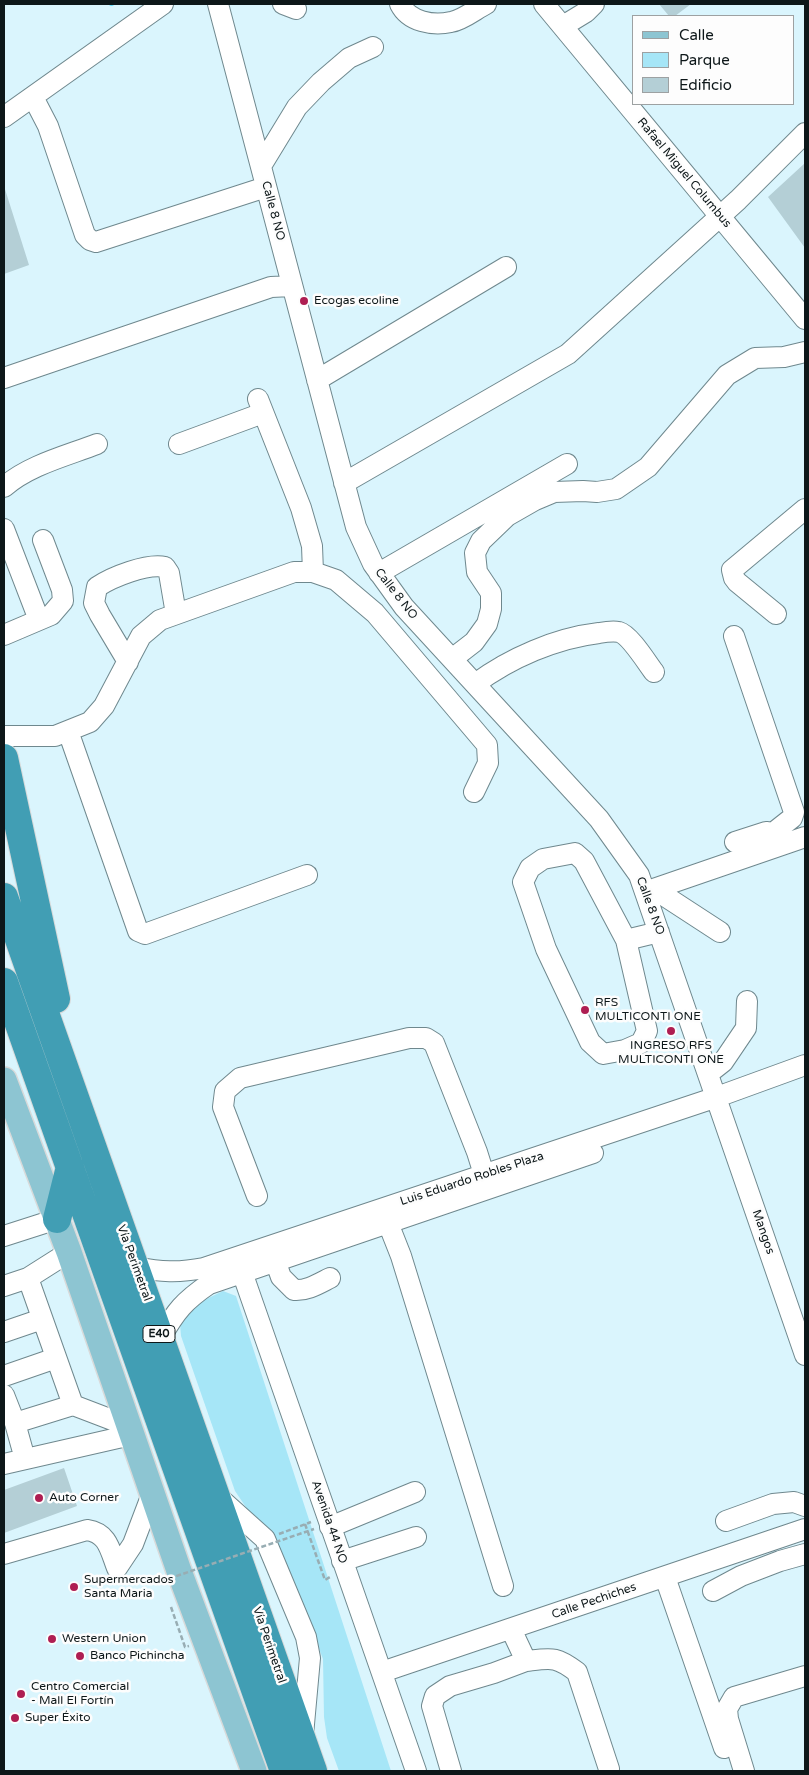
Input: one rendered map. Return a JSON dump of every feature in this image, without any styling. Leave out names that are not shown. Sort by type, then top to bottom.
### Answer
[{"type":"highway","points":[[4,758],[80,1111]]},
{"type":"highway","name":"Vía Perimetral","points":[[4,897],[314,1771]]},
{"type":"highway","name":"E40","points":[[4,982],[284,1771]]},
{"type":"highway","points":[[57,1219],[70,1167]]},
{"type":"main road","points":[[5,1090],[57,1219],[179,1571],[254,1771]]},
{"type":"street","points":[[4,117],[163,4]]},
{"type":"street","name":"Calle 8 NO","points":[[218,4],[356,527],[373,564],[404,607],[599,819],[649,890],[659,932],[719,1103]]},
{"type":"street","points":[[400,4],[410,16],[428,22],[452,22],[486,4]]},
{"type":"street","name":"Rafael Miguel Columbus","points":[[544,4],[805,319]]},
{"type":"street","points":[[563,26],[586,12],[594,4]]},
{"type":"street","points":[[261,166],[297,107],[321,82],[349,58],[374,47]]},
{"type":"street","points":[[33,97],[48,126],[85,235],[90,240],[96,242],[266,187]]},
{"type":"street","points":[[344,483],[568,354],[720,216],[805,134]]},
{"type":"street","points":[[317,380],[506,267]]},
{"type":"street","points":[[4,378],[271,287],[292,286]]},
{"type":"street","points":[[452,659],[474,642],[487,624],[491,609],[491,593],[477,572],[475,553],[481,541],[507,516],[534,500],[554,492],[597,492],[616,489],[648,468],[727,375],[755,358],[784,357],[805,352]]},
{"type":"street","points":[[179,444],[260,406],[301,508],[312,546],[313,572]]},
{"type":"street","points":[[4,487],[13,479],[35,468],[97,444]]},
{"type":"street","points":[[379,573],[567,464]]},
{"type":"street","points":[[776,614],[737,582],[732,570],[805,509]]},
{"type":"street","points":[[4,529],[39,620]]},
{"type":"street","points":[[4,635],[51,615],[63,602],[62,590],[43,540]]},
{"type":"street","points":[[128,662],[94,603],[97,587],[108,580],[155,565],[164,567],[169,573],[176,614]]},
{"type":"street","points":[[4,736],[55,736],[90,722],[104,706],[141,636],[160,620],[294,572],[313,572],[336,580],[375,613],[487,745],[488,763],[474,792]]},
{"type":"street","points":[[475,684],[488,674],[542,647],[590,634],[608,632],[619,632],[628,638],[654,672]]},
{"type":"street","points":[[734,636],[794,812],[792,818],[777,839]]},
{"type":"street","points":[[68,731],[138,931],[145,934],[306,874]]},
{"type":"street","points":[[735,842],[766,832],[777,839]]},
{"type":"street","points":[[649,890],[777,839],[805,837]]},
{"type":"street","points":[[575,853],[584,861],[626,940],[647,1030],[641,1043],[625,1050],[603,1054],[590,1042],[546,949],[523,882],[530,868],[543,859],[575,853]]},
{"type":"street","points":[[649,890],[720,932]]},
{"type":"street","points":[[626,940],[659,932]]},
{"type":"street","points":[[709,1073],[723,1062],[746,1028],[747,1001]]},
{"type":"street","points":[[257,1196],[223,1107],[226,1091],[240,1078],[409,1038],[426,1038],[434,1043],[477,1152],[486,1182]]},
{"type":"street","name":"Luis Eduardo Robles Plaza","points":[[719,1103],[805,1065]]},
{"type":"street","name":"Luis Eduardo Robles Plaza","points":[[136,1267],[160,1272],[182,1272],[204,1268],[486,1182],[719,1103],[805,1080]]},
{"type":"street","name":"Mangos","points":[[719,1103],[805,1355]]},
{"type":"street","name":"Luis Eduardo Robles Plaza","points":[[161,1337],[174,1314],[188,1298],[209,1284],[388,1223],[486,1182]]},
{"type":"street","points":[[4,1236],[57,1219]]},
{"type":"street","points":[[388,1223],[401,1256],[503,1586]]},
{"type":"street","points":[[4,1286],[28,1278],[69,1252]]},
{"type":"street","points":[[275,1260],[281,1277],[294,1290],[311,1287],[330,1278]]},
{"type":"street","name":"Avenida 44 NO","points":[[242,1272],[324,1524],[335,1565],[382,1672],[416,1771]]},
{"type":"street","points":[[28,1278],[73,1405]]},
{"type":"street","points":[[4,1332],[42,1320]]},
{"type":"street","points":[[4,1376],[56,1358]]},
{"type":"street","points":[[4,1395],[24,1459]]},
{"type":"street","points":[[14,1423],[73,1405],[129,1430]]},
{"type":"street","points":[[4,1464],[129,1430]]},
{"type":"street","points":[[324,1524],[415,1492]]},
{"type":"street","points":[[4,1554],[87,1530],[98,1532],[106,1541],[117,1568],[133,1544],[152,1494]]},
{"type":"street","points":[[216,1494],[265,1539],[306,1637],[310,1658],[302,1739]]},
{"type":"street","points":[[726,1521],[773,1504],[794,1502],[805,1506]]},
{"type":"street","name":"Calle Pechiches","points":[[382,1672],[805,1529]]},
{"type":"street","points":[[335,1565],[416,1537]]},
{"type":"street","points":[[714,1591],[749,1573],[805,1554]]},
{"type":"street","points":[[665,1577],[724,1748]]},
{"type":"street","points":[[511,1629],[526,1661]]},
{"type":"street","points":[[451,1771],[432,1706],[435,1696],[450,1686],[526,1661],[557,1659],[564,1661],[577,1672],[610,1769]]},
{"type":"street","points":[[744,1771],[728,1719],[727,1709],[734,1697],[805,1676]]},
{"type":"path","points":[[265,1539],[305,1524],[324,1524]]},
{"type":"path","points":[[305,1524],[324,1580],[330,1578],[335,1565]]},
{"type":"path","points":[[162,1582],[324,1524]]},
{"type":"green space","points":[[223,1291],[236,1296],[391,1771],[339,1771],[327,1738],[324,1717],[323,1659],[279,1546],[258,1525],[235,1491],[181,1336],[180,1324],[192,1306]]},
{"type":"building","points":[[659,4],[691,4],[676,15],[668,15]]},
{"type":"building","points":[[805,163],[805,248],[768,197]]},
{"type":"building","points":[[4,186],[29,265],[4,274]]},
{"type":"building","name":"Auto Corner","points":[[64,1468],[77,1506],[4,1533],[4,1490]]},
{"type":"place","name":"Ecogas ecoline","points":[[304,301]]},
{"type":"place","name":"RFS MULTICONTI ONE","points":[[585,1010]]},
{"type":"place","name":"INGRESO RFS MULTICONTI ONE","points":[[671,1031]]},
{"type":"place","name":"Auto Corner","points":[[39,1498]]},
{"type":"place","name":"Supermercados Santa Maria","points":[[74,1587]]},
{"type":"place","name":"Western Union","points":[[52,1639]]},
{"type":"place","name":"Banco Pichincha","points":[[80,1656]]},
{"type":"place","name":"Centro Comercial - Mall El Fortín","points":[[21,1694]]},
{"type":"place","name":"Super Éxito","points":[[15,1718]]}]
